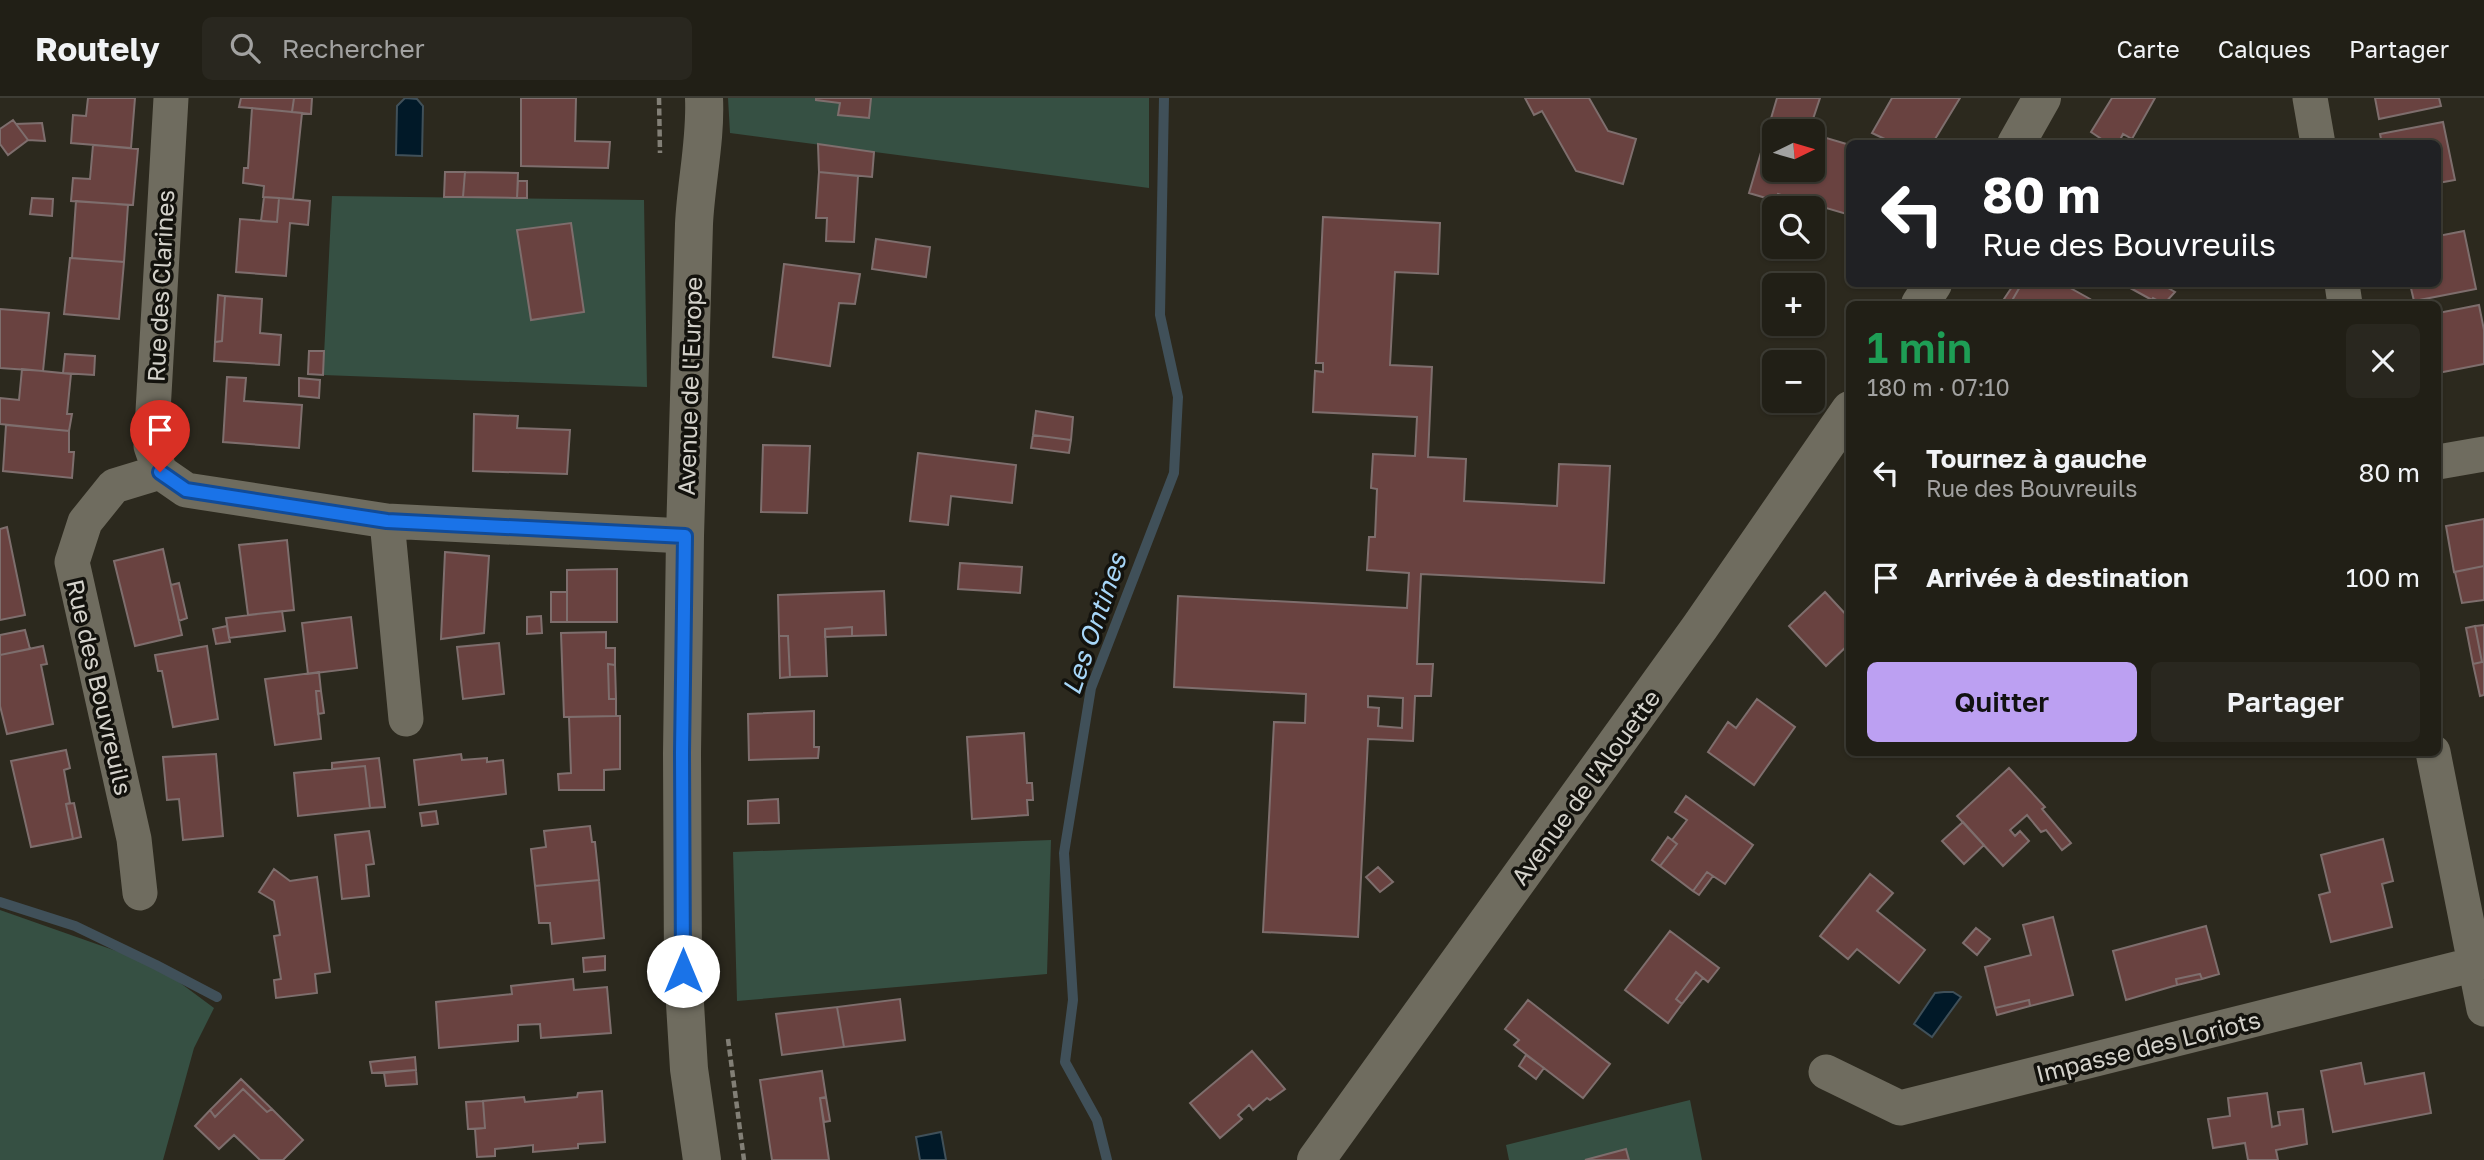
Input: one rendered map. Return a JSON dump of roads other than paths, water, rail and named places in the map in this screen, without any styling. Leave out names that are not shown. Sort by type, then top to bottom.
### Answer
[{"type":"street","name":"Rue des Clarines","points":[[160,472],[150,446],[171,98]]},
{"type":"street","name":"Avenue de l'Europe","points":[[681,98],[682,122],[695,199]]},
{"type":"street","name":"Avenue de l'Europe","points":[[702,1160],[689,1069],[683,971],[682,752],[695,199],[705,118],[704,98]]},
{"type":"street","points":[[2018,140],[2042,98]]},
{"type":"street","points":[[2310,98],[2317,140]]},
{"type":"street","name":"Avenue de l'Alouette","points":[[1317,1160],[1700,627],[1846,416]]},
{"type":"street","points":[[2441,461],[2484,454]]},
{"type":"street","points":[[160,472],[186,490],[387,521],[685,536]]},
{"type":"street","name":"Rue des Bouvreuils","points":[[139,894],[134,839],[72,562],[85,522],[114,486],[160,472]]},
{"type":"street","points":[[387,521],[406,719]]},
{"type":"street","points":[[2434,756],[2484,1009]]},
{"type":"street","name":"Impasse des Loriots","points":[[1826,1072],[1899,1108],[2476,964]]},
{"type":"water","points":[[405,98],[417,99],[423,106],[422,156],[396,155],[397,106]]},
{"type":"water","points":[[1953,992],[1961,997],[1932,1037],[1914,1024],[1935,993]]},
{"type":"water","points":[[941,1132],[946,1160],[920,1160],[916,1137]]},
{"type":"waterway","name":"Les Ontines","points":[[1107,1160],[1097,1120],[1065,1062],[1073,1000],[1064,853],[1091,688],[1174,473],[1178,397],[1160,315],[1164,98]]},
{"type":"waterway","points":[[0,902],[75,926],[217,997]]}]
